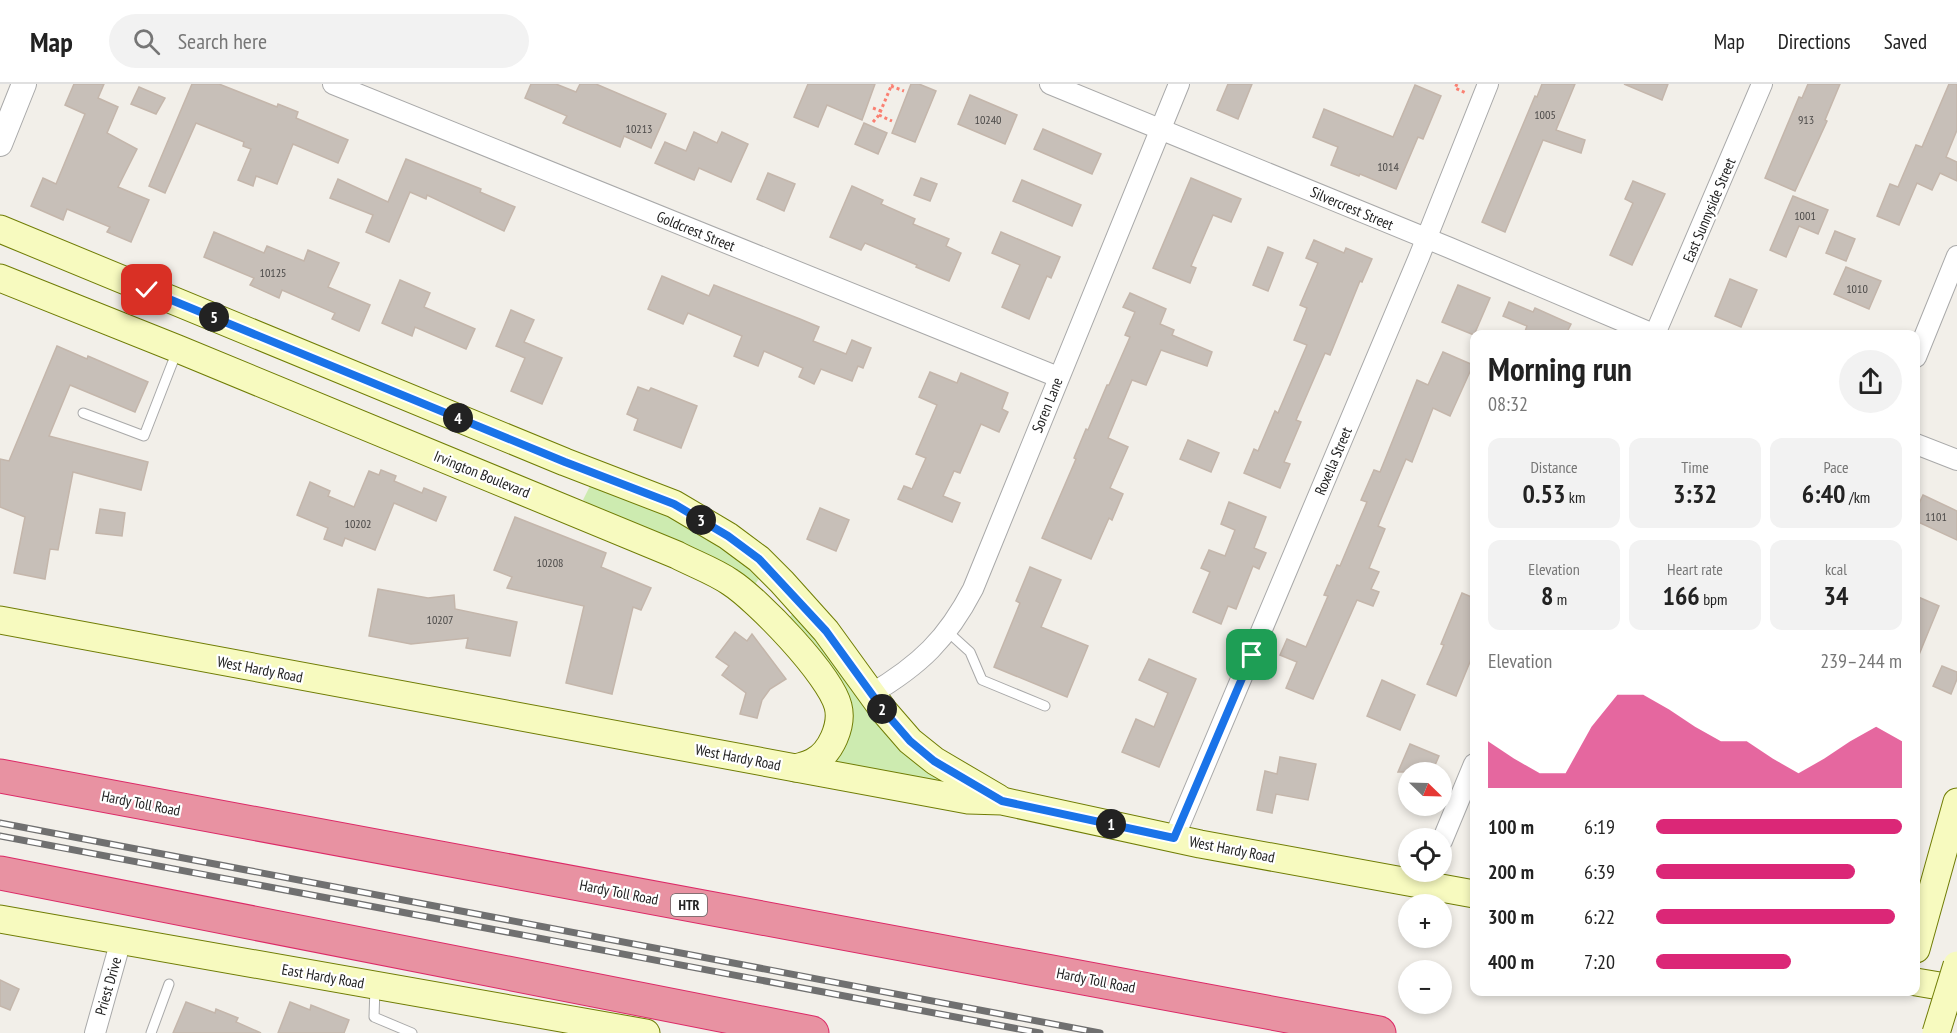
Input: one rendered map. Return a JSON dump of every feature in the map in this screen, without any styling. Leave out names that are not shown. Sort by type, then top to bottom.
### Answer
[{"type":"highway","name":"Hardy Toll Road","points":[[0,777],[1379,1033]]},
{"type":"highway","points":[[0,873],[812,1033]]},
{"type":"main road","points":[[0,229],[565,462],[674,504],[728,536],[759,559],[782,582],[826,631],[871,694],[910,741],[934,761],[1002,801]]},
{"type":"main road","name":"Irvington Boulevard","points":[[0,278],[550,502],[677,555],[730,582],[759,605],[812,662],[838,704],[838,724],[830,745],[815,761],[796,768]]},
{"type":"main road","points":[[178,349],[191,308]]},
{"type":"main road","points":[[550,502],[565,462]]},
{"type":"main road","points":[[759,605],[782,582]]},
{"type":"main road","name":"West Hardy Road","points":[[0,620],[968,800],[1002,801],[1174,838],[1398,874]]},
{"type":"main road","points":[[1920,935],[1957,802]]},
{"type":"main road","name":"West Hardy Road","points":[[1438,882],[1470,893]]},
{"type":"main road","name":"East Hardy Road","points":[[0,918],[646,1033]]},
{"type":"main road","points":[[1936,1033],[1957,965]]},
{"type":"main road","points":[[1920,983],[1957,989]]},
{"type":"street","points":[[0,144],[24,84]]},
{"type":"street","name":"Goldcrest Street","points":[[333,84],[1058,377]]},
{"type":"street","name":"Silvercrest Street","points":[[1050,84],[1645,330]]},
{"type":"street","name":"Soren Lane","points":[[871,694],[910,669],[940,642],[959,616],[973,589],[1179,84]]},
{"type":"street","name":"Roxella Street","points":[[1174,838],[1426,239],[1488,84]]},
{"type":"street","name":"East Sunnyside Street","points":[[1656,330],[1762,84]]},
{"type":"street","points":[[1920,347],[1957,256]]},
{"type":"street","points":[[1920,446],[1957,460]]},
{"type":"street","points":[[1447,828],[1470,774]]},
{"type":"street","name":"Priest Drive","points":[[95,1033],[121,940]]},
{"type":"lane","points":[[84,413],[144,436],[178,349]]},
{"type":"lane","points":[[948,632],[970,652],[982,680],[1045,706]]},
{"type":"lane","points":[[151,1033],[169,984]]},
{"type":"lane","points":[[376,985],[374,1017],[412,1033]]},
{"type":"path","points":[[873,122],[879,115],[892,85],[904,91]]},
{"type":"path","points":[[873,108],[881,111]]},
{"type":"path","points":[[879,115],[892,121]]},
{"type":"green space","points":[[590,486],[667,514],[724,546],[760,577],[754,586],[612,518],[583,500]]},
{"type":"green space","points":[[795,612],[941,777],[937,784],[836,764],[834,758],[841,746],[788,618]]},
{"type":"building","points":[[74,84],[104,84],[98,98],[118,107],[107,133],[137,149],[118,187],[149,200],[131,242],[107,232],[110,227],[67,209],[63,220],[31,206],[43,178],[56,184],[85,114],[65,105]]},
{"type":"building","points":[[192,84],[219,84],[277,107],[278,104],[298,112],[296,118],[348,140],[338,163],[293,144],[277,184],[256,176],[253,186],[238,180],[251,149],[243,146],[244,142],[196,123],[165,193],[149,186]]},
{"type":"building","points":[[531,84],[556,84],[576,92],[580,84],[596,84],[666,114],[651,148],[624,136],[620,147],[563,123],[567,116],[525,98]]},
{"type":"building","points":[[808,84],[875,84],[862,120],[827,105],[818,127],[794,117]]},
{"type":"building","points":[[911,84],[919,84],[936,91],[915,142],[892,133]]},
{"type":"building","points":[[1228,84],[1252,84],[1238,119],[1217,110]]},
{"type":"building","points":[[1542,84],[1575,84],[1556,130],[1585,140],[1581,153],[1543,140],[1505,232],[1482,222]]},
{"type":"building","points":[[1624,84],[1668,84],[1662,100]]},
{"type":"building","points":[[1808,84],[1840,84],[1825,120],[1827,121],[1795,191],[1765,178],[1799,97],[1802,98]]},
{"type":"building","points":[[1949,84],[1957,84],[1957,130],[1946,157],[1957,162],[1957,181],[1940,173],[1932,190],[1917,183],[1899,225],[1877,216],[1890,184],[1898,187],[1916,145],[1922,147]]},
{"type":"building","points":[[1415,85],[1441,96],[1423,139],[1418,137],[1396,189],[1331,165],[1338,147],[1313,137],[1324,109],[1393,137]]},
{"type":"building","points":[[139,87],[165,98],[156,114],[131,104]]},
{"type":"building","points":[[970,95],[1017,115],[1005,144],[958,124]]},
{"type":"building","points":[[864,123],[887,133],[878,154],[855,144]]},
{"type":"building","points":[[1043,129],[1101,154],[1092,174],[1034,149]]},
{"type":"building","points":[[694,132],[717,143],[722,132],[748,144],[731,182],[699,168],[694,180],[655,163],[665,142],[686,151]]},
{"type":"building","points":[[406,159],[481,189],[480,192],[515,207],[504,231],[427,195],[426,199],[410,192],[389,242],[366,232],[373,215],[330,198],[338,179],[388,202]]},
{"type":"building","points":[[768,173],[795,184],[784,211],[757,199]]},
{"type":"building","points":[[921,178],[937,184],[930,201],[914,195]]},
{"type":"building","points":[[1191,178],[1241,199],[1231,222],[1213,215],[1191,266],[1196,268],[1190,283],[1153,268]]},
{"type":"building","points":[[1022,180],[1081,205],[1072,226],[1013,201]]},
{"type":"building","points":[[1633,181],[1665,194],[1632,265],[1610,255],[1633,203],[1625,199]]},
{"type":"building","points":[[852,186],[883,200],[881,204],[915,219],[913,224],[949,239],[946,246],[961,253],[949,281],[865,243],[861,250],[830,237]]},
{"type":"building","points":[[1793,196],[1828,210],[1818,234],[1799,226],[1786,257],[1770,250]]},
{"type":"building","points":[[1835,231],[1855,239],[1846,261],[1826,253]]},
{"type":"building","points":[[214,232],[264,253],[267,246],[304,261],[308,250],[339,263],[328,287],[370,305],[359,331],[332,319],[335,313],[282,290],[279,298],[250,285],[254,278],[204,257]]},
{"type":"building","points":[[1001,232],[1060,257],[1051,278],[1047,276],[1029,319],[1002,307],[1020,265],[992,253]]},
{"type":"building","points":[[1314,240],[1344,253],[1346,248],[1372,259],[1362,282],[1360,281],[1330,355],[1325,353],[1296,420],[1301,422],[1284,462],[1290,464],[1280,488],[1244,473],[1254,449],[1258,451],[1275,411],[1278,413],[1307,345],[1294,340],[1307,308],[1300,305],[1318,263],[1306,258]]},
{"type":"building","points":[[1268,247],[1283,253],[1268,291],[1253,285]]},
{"type":"building","points":[[1846,267],[1881,281],[1869,309],[1834,294]]},
{"type":"building","points":[[662,276],[709,296],[714,285],[819,327],[813,341],[846,354],[852,340],[871,348],[863,368],[858,366],[852,381],[821,369],[814,384],[799,377],[803,368],[764,351],[758,366],[734,356],[742,336],[688,313],[683,324],[648,309]]},
{"type":"building","points":[[1730,279],[1757,290],[1741,327],[1715,316]]},
{"type":"building","points":[[400,280],[430,293],[424,307],[475,329],[466,349],[415,327],[412,336],[382,323]]},
{"type":"building","points":[[1458,285],[1490,298],[1476,330],[1470,330],[1470,333],[1442,322]]},
{"type":"building","points":[[1130,293],[1166,309],[1160,324],[1174,330],[1172,335],[1212,352],[1207,366],[1161,350],[1146,385],[1132,380],[1108,438],[1128,447],[1110,488],[1123,494],[1112,520],[1109,518],[1091,559],[1042,538],[1076,459],[1074,458],[1086,429],[1088,430],[1130,337],[1125,335],[1135,312],[1123,307]]},
{"type":"building","points":[[1509,302],[1533,312],[1535,308],[1571,324],[1568,330],[1526,330],[1527,326],[1503,316]]},
{"type":"building","points":[[511,310],[534,320],[524,342],[562,358],[542,404],[511,391],[525,358],[496,346]]},
{"type":"building","points":[[57,346],[87,359],[88,356],[148,382],[135,412],[70,385],[49,436],[148,462],[141,490],[73,472],[58,550],[50,549],[45,579],[14,573],[25,517],[0,507],[0,459],[9,461]]},
{"type":"building","points":[[1443,352],[1470,364],[1470,372],[1450,416],[1433,408],[1412,462],[1406,459],[1378,526],[1385,529],[1369,568],[1379,572],[1371,589],[1379,592],[1373,606],[1357,600],[1313,699],[1286,688],[1297,662],[1280,655],[1287,639],[1306,647],[1328,596],[1324,595],[1337,565],[1340,566],[1367,502],[1361,500],[1374,470],[1380,472],[1417,380],[1428,385]]},
{"type":"building","points":[[930,372],[957,383],[961,373],[1008,393],[1002,409],[1008,412],[999,432],[981,424],[960,473],[954,471],[943,496],[960,503],[952,522],[898,499],[904,486],[912,489],[926,458],[916,454],[937,405],[919,397]]},
{"type":"building","points":[[638,387],[649,391],[651,388],[697,406],[681,448],[634,430],[638,419],[627,414]]},
{"type":"building","points":[[1188,440],[1219,453],[1211,472],[1180,459]]},
{"type":"building","points":[[381,470],[396,476],[394,481],[422,493],[424,488],[446,497],[436,521],[394,503],[375,550],[345,538],[342,546],[324,539],[328,528],[297,515],[310,482],[330,491],[328,496],[354,507],[369,471],[379,475]]},
{"type":"building","points":[[1923,495],[1957,511],[1957,540],[1920,523],[1920,501]]},
{"type":"building","points":[[1229,502],[1266,517],[1254,548],[1266,553],[1259,569],[1253,566],[1236,609],[1228,606],[1221,624],[1193,612],[1210,572],[1201,568],[1209,550],[1225,556],[1235,530],[1221,524]]},
{"type":"building","points":[[820,508],[849,520],[836,551],[807,539]]},
{"type":"building","points":[[100,509],[125,513],[122,536],[96,533]]},
{"type":"building","points":[[515,517],[606,553],[601,567],[651,588],[641,610],[633,607],[612,694],[566,683],[584,606],[507,588],[512,577],[494,570]]},
{"type":"building","points":[[1030,567],[1061,580],[1041,627],[1088,646],[1067,697],[994,667],[1020,603],[1016,601]]},
{"type":"building","points":[[378,589],[428,598],[454,595],[455,609],[517,622],[510,656],[466,648],[468,638],[411,644],[369,636]]},
{"type":"building","points":[[1462,593],[1470,596],[1470,662],[1456,696],[1427,684],[1444,645],[1441,644]]},
{"type":"building","points":[[1920,598],[1939,606],[1920,652]]},
{"type":"building","points":[[735,632],[747,641],[752,634],[786,679],[770,689],[762,700],[757,718],[740,714],[746,693],[722,675],[729,666],[716,657]]},
{"type":"building","points":[[1149,659],[1196,679],[1159,767],[1122,752],[1136,719],[1154,727],[1168,693],[1139,680]]},
{"type":"building","points":[[1942,666],[1957,672],[1957,679],[1951,694],[1933,686]]},
{"type":"building","points":[[1382,680],[1415,695],[1400,730],[1367,716]]},
{"type":"building","points":[[1410,744],[1439,756],[1436,762],[1402,762]]},
{"type":"building","points":[[1280,757],[1316,764],[1308,800],[1276,794],[1272,813],[1257,810],[1265,771],[1277,774]]},
{"type":"building","points":[[0,980],[19,989],[10,1010],[0,1006]]},
{"type":"building","points":[[186,1002],[215,1013],[216,1009],[238,1018],[236,1022],[261,1033],[173,1033]]},
{"type":"building","points":[[290,1002],[310,1010],[311,1005],[349,1020],[344,1033],[278,1033]]},
{"type":"railway","points":[[0,823],[1100,1033]]},
{"type":"railway","points":[[0,836],[1040,1033]]},
{"type":"route","points":[[147,290],[565,462],[674,504],[728,536],[759,559],[826,631],[884,711],[910,741],[934,761],[1002,801],[1174,838],[1252,655]]}]
